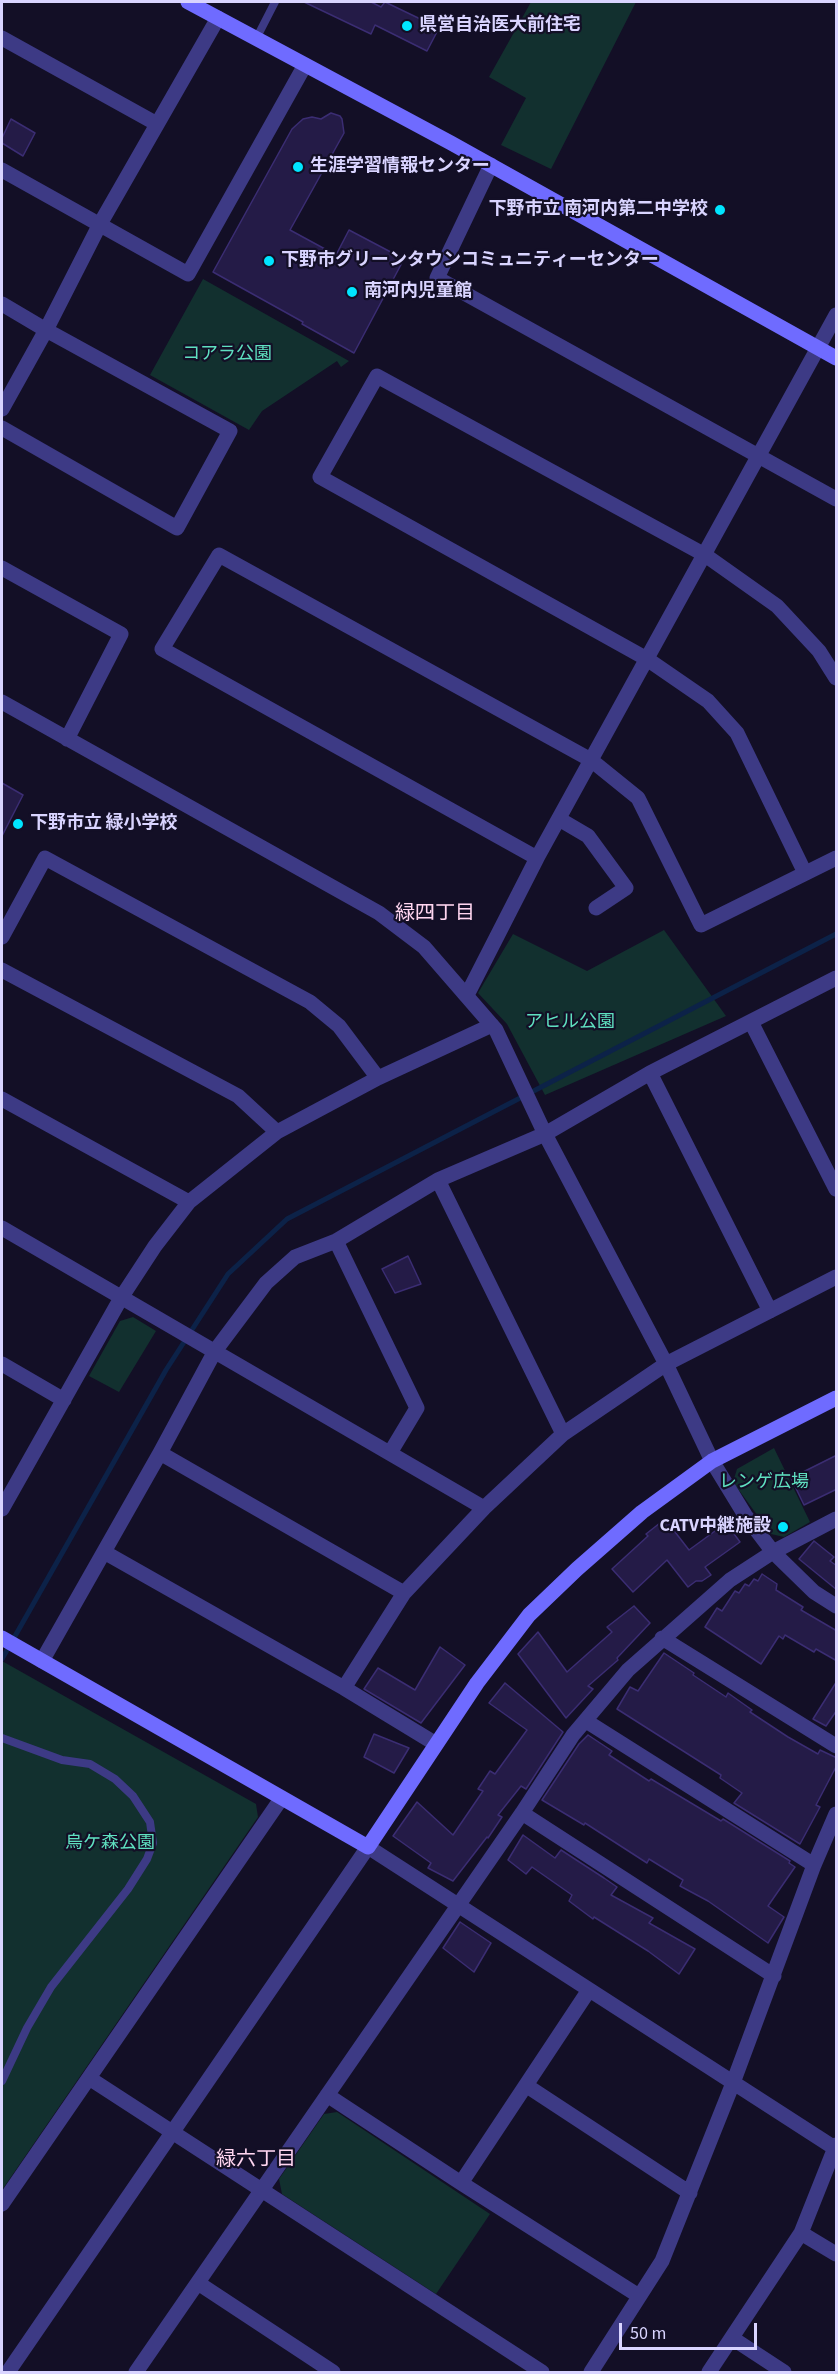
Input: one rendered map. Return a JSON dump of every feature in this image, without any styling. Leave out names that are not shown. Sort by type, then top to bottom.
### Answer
[{"type":"street","points":[[188,2],[491,165],[837,358]]},
{"type":"street","points":[[2,409],[46,330],[100,224],[218,18]]},
{"type":"street","points":[[2,38],[157,124]]},
{"type":"street","points":[[2,170],[188,274],[304,65]]},
{"type":"street","points":[[491,165],[437,278],[837,499]]},
{"type":"street","points":[[2,304],[230,430],[177,528],[2,428]]},
{"type":"street","points":[[467,994],[537,858],[837,315]]},
{"type":"street","points":[[805,873],[737,733],[708,701],[647,659],[320,477],[376,376],[705,555],[777,606],[819,651],[837,678]]},
{"type":"street","points":[[537,858],[162,649],[219,555],[591,760],[638,798],[701,925],[837,858]]},
{"type":"street","points":[[2,568],[121,634],[67,739]]},
{"type":"street","points":[[2,702],[380,913],[424,947],[496,1030],[545,1134],[666,1364],[712,1461],[745,1515],[773,1552],[814,1592],[837,1606]]},
{"type":"street","points":[[559,819],[588,836],[626,888],[596,908]]},
{"type":"street","points":[[2,937],[45,858],[310,1002],[339,1026],[378,1078]]},
{"type":"street","points":[[2,969],[238,1096],[278,1132]]},
{"type":"street","points":[[42,1661],[215,1351],[266,1283],[295,1257],[336,1240],[438,1180],[545,1134],[650,1072],[837,978]]},
{"type":"street","points":[[752,1022],[837,1189]]},
{"type":"street","points":[[2,1509],[121,1298],[155,1246],[189,1202],[278,1132],[378,1078],[492,1025]]},
{"type":"street","points":[[650,1072],[770,1311]]},
{"type":"street","points":[[2,1100],[189,1202]]},
{"type":"street","points":[[438,1180],[563,1434]]},
{"type":"street","points":[[2,1228],[484,1508]]},
{"type":"street","points":[[336,1240],[417,1408],[390,1453]]},
{"type":"street","points":[[344,1688],[404,1593],[484,1508],[563,1434],[666,1364],[837,1277]]},
{"type":"street","points":[[2,1364],[64,1400]]},
{"type":"street","points":[[8,2373],[368,1847],[477,1683],[529,1615],[642,1512],[712,1461],[837,1398]]},
{"type":"street","points":[[160,1453],[404,1593]]},
{"type":"street","points":[[136,2373],[459,1905],[573,1735],[628,1670],[730,1580],[773,1552],[837,1519]]},
{"type":"street","points":[[104,1552],[344,1688],[436,1744]]},
{"type":"street","points":[[2,1638],[368,1847],[734,2084],[836,2147],[801,2232],[709,2373]]},
{"type":"street","points":[[662,1638],[837,1746]]},
{"type":"street","points":[[586,1721],[814,1865]]},
{"type":"street","points":[[2,2204],[281,1799]]},
{"type":"street","points":[[522,1813],[774,1976]]},
{"type":"street","points":[[591,2373],[662,2262],[734,2084],[814,1865],[837,1814]]},
{"type":"street","points":[[461,2183],[527,2086],[588,1990]]},
{"type":"street","points":[[89,2078],[542,2373]]},
{"type":"street","points":[[527,2086],[690,2193]]},
{"type":"street","points":[[327,2095],[639,2296]]},
{"type":"street","points":[[801,2232],[837,2254]]},
{"type":"street","points":[[198,2283],[333,2373]]},
{"type":"street","points":[[732,2338],[784,2373]]},
{"type":"lane","points":[[256,39],[274,2]]},
{"type":"lane","points":[[2,1738],[62,1760],[90,1764],[114,1779],[133,1796],[150,1822],[153,1843],[147,1859],[128,1889],[51,1987],[27,2028],[2,2081]]},
{"type":"green space","points":[[531,2],[636,2],[551,169],[501,145],[526,98],[489,77]]},
{"type":"green space","name":"コアラ公園","points":[[203,279],[349,361],[341,367],[337,361],[262,411],[249,430],[150,375]]},
{"type":"green space","name":"アヒル公園","points":[[664,930],[726,1016],[545,1095],[507,1024],[478,993],[513,934],[587,971]]},
{"type":"green space","points":[[133,1317],[156,1331],[119,1392],[89,1376],[120,1321]]},
{"type":"green space","name":"レンゲ広場","points":[[774,1448],[810,1522],[784,1537],[771,1534],[733,1482],[737,1469]]},
{"type":"green space","name":"烏ケ森公園","points":[[2,1661],[256,1804],[258,1817],[2,2190]]},
{"type":"green space","points":[[337,2112],[490,2214],[436,2294],[282,2194],[279,2179],[324,2114]]},
{"type":"building","name":"県営自治医大前住宅","points":[[304,2],[371,2],[381,7],[385,2],[439,28],[427,51],[375,25],[371,34]]},
{"type":"building","points":[[331,113],[342,119],[344,133],[290,230],[336,255],[349,230],[404,259],[354,353],[213,272],[292,129],[303,119],[312,117],[321,119]]},
{"type":"building","points":[[11,119],[35,133],[23,156],[2,143]]},
{"type":"building","points":[[2,783],[23,795],[2,836]]},
{"type":"building","points":[[408,1256],[421,1284],[395,1293],[382,1269]]},
{"type":"building","points":[[837,1455],[837,1489],[804,1505],[791,1478]]},
{"type":"building","points":[[665,1519],[689,1550],[726,1523],[740,1542],[705,1567],[711,1575],[702,1581],[696,1581],[688,1587],[667,1560],[633,1592],[612,1569],[648,1536],[646,1534]]},
{"type":"building","points":[[814,1541],[834,1557],[830,1561],[837,1566],[837,1590],[799,1559]]},
{"type":"building","points":[[762,1574],[777,1584],[776,1590],[803,1607],[801,1610],[837,1631],[837,1661],[816,1649],[814,1652],[785,1635],[783,1639],[779,1636],[761,1664],[705,1627],[717,1608],[722,1611],[735,1591],[739,1593],[745,1584],[749,1586],[754,1579],[758,1581]]},
{"type":"building","points":[[634,1606],[650,1623],[617,1658],[618,1660],[588,1686],[593,1689],[566,1718],[518,1654],[538,1632],[567,1672],[612,1632],[607,1627]]},
{"type":"building","points":[[440,1647],[465,1665],[421,1723],[364,1689],[378,1668],[415,1690]]},
{"type":"building","points":[[664,1653],[726,1697],[728,1693],[752,1710],[750,1712],[788,1737],[818,1754],[820,1750],[837,1758],[837,1765],[816,1805],[820,1807],[800,1844],[734,1803],[742,1793],[720,1778],[721,1775],[617,1709],[630,1687],[638,1691]]},
{"type":"building","points":[[837,1681],[837,1710],[826,1726],[813,1719]]},
{"type":"building","points":[[505,1683],[563,1732],[526,1789],[521,1786],[498,1815],[502,1817],[488,1838],[453,1881],[428,1868],[431,1863],[393,1836],[417,1802],[453,1835],[483,1791],[478,1789],[490,1771],[495,1774],[527,1730],[489,1703]]},
{"type":"building","points":[[374,1734],[409,1748],[394,1773],[364,1757]]},
{"type":"building","points":[[588,1735],[612,1751],[609,1755],[649,1781],[651,1779],[721,1821],[723,1819],[790,1861],[789,1863],[795,1867],[768,1906],[784,1917],[768,1943],[708,1901],[680,1886],[683,1880],[649,1859],[647,1863],[585,1823],[584,1825],[542,1800],[579,1744]]},
{"type":"building","points":[[523,1835],[555,1858],[561,1850],[604,1878],[617,1887],[611,1895],[653,1918],[649,1923],[695,1949],[679,1974],[648,1951],[594,1917],[593,1919],[569,1901],[572,1895],[532,1867],[526,1874],[508,1860]]},
{"type":"building","points":[[460,1922],[491,1943],[474,1972],[443,1948]]},
{"type":"waterway","points":[[2,1659],[166,1370],[228,1274],[287,1219],[836,934]]},
{"type":"place","name":"県営自治医大前住宅","points":[[407,26]]},
{"type":"place","name":"生涯学習情報センター","points":[[298,167]]},
{"type":"place","name":"下野市立 南河内第二中学校","points":[[720,210]]},
{"type":"place","name":"下野市グリーンタウンコミュニティーセンター","points":[[269,261]]},
{"type":"place","name":"南河内児童館","points":[[352,292]]},
{"type":"place","name":"下野市立 緑小学校","points":[[18,824]]},
{"type":"place","name":"CATV中継施設","points":[[783,1527]]},
{"type":"district","name":"緑四丁目","points":[[435,915]]},
{"type":"district","name":"緑六丁目","points":[[256,2161]]}]
